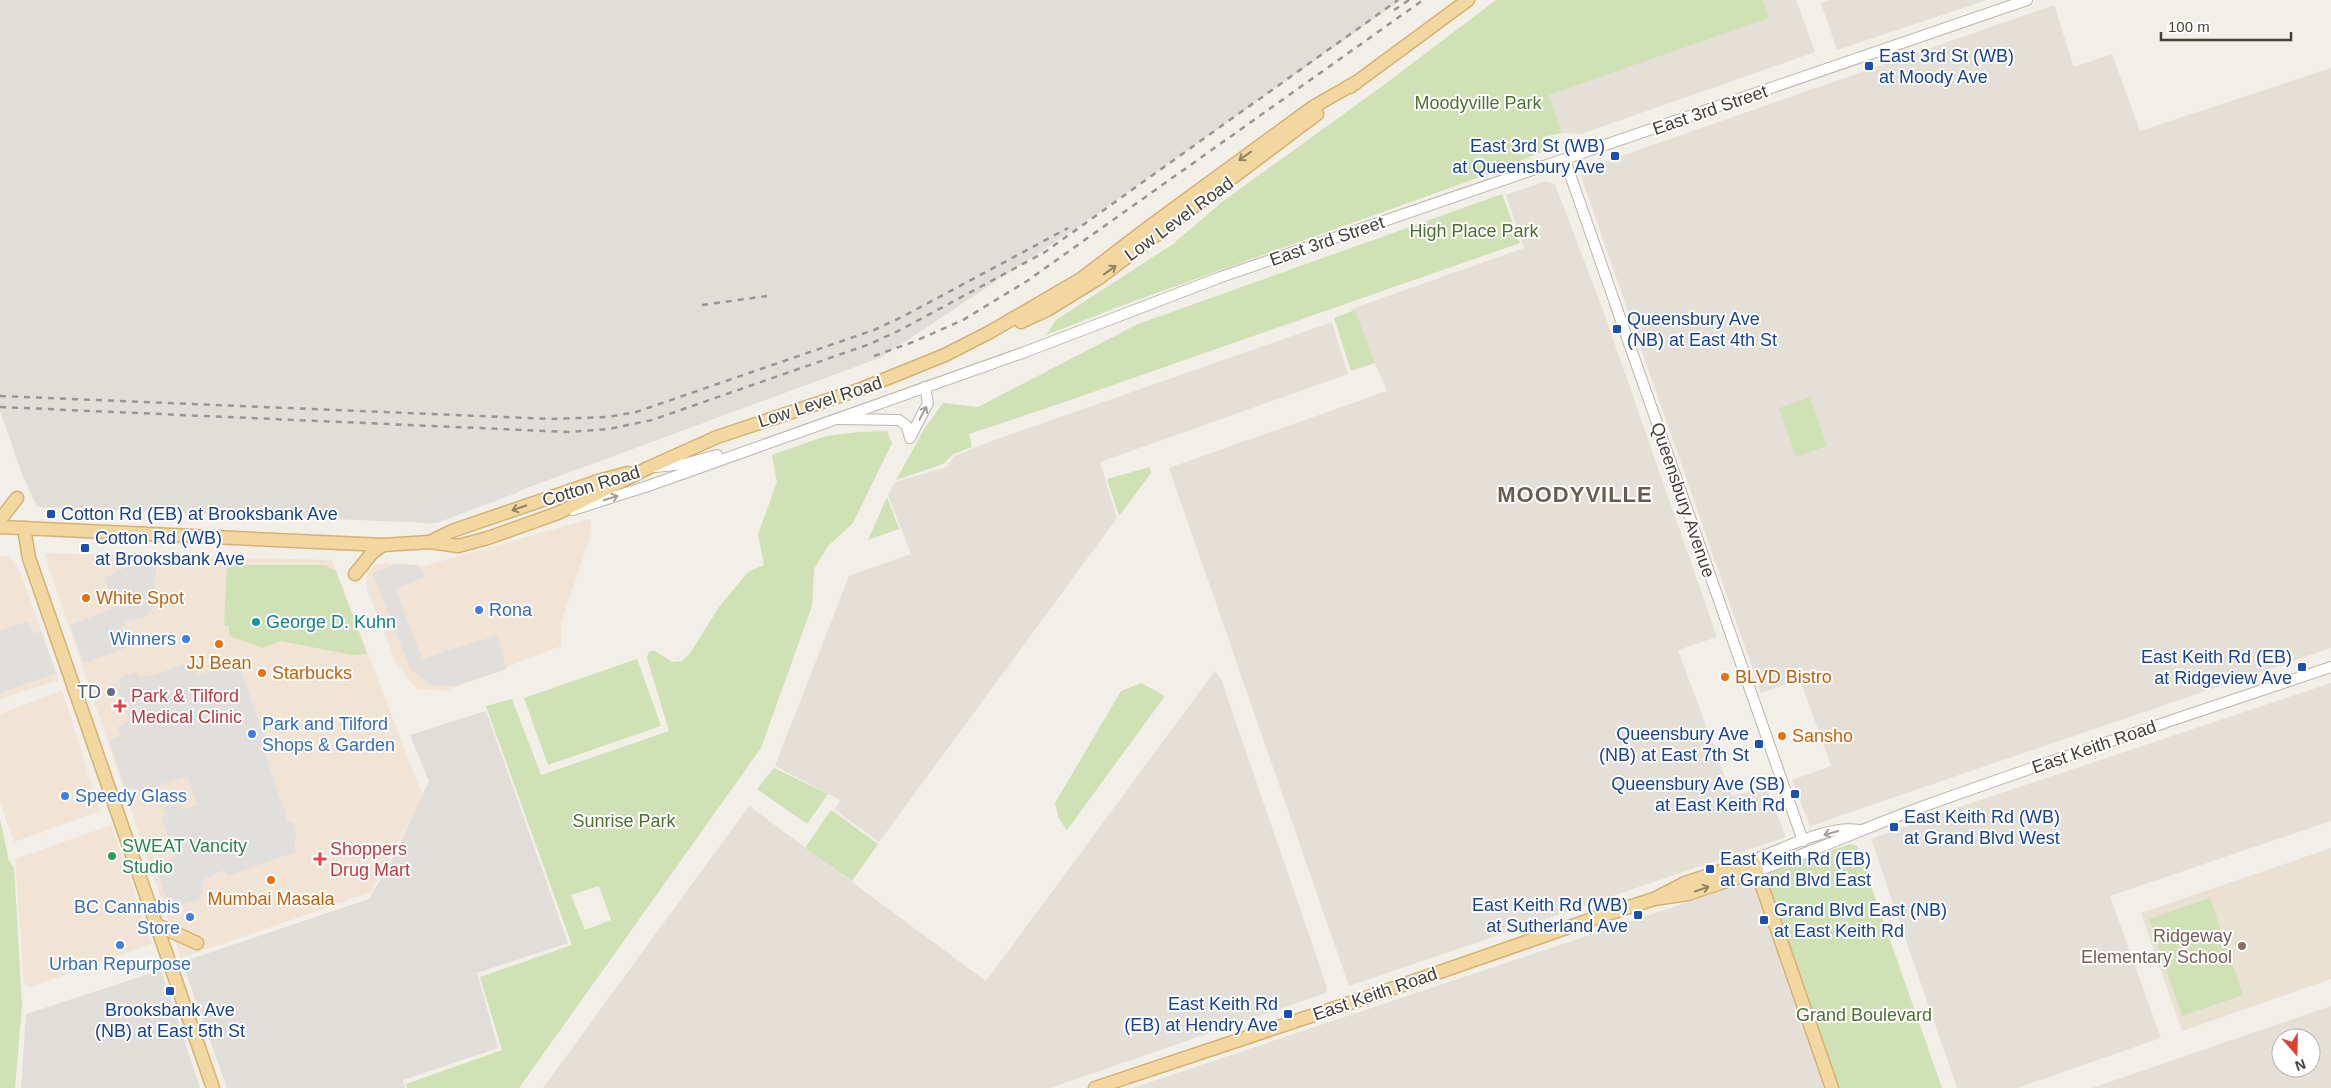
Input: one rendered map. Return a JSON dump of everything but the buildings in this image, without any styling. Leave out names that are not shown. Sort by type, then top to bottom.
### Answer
[{"type":"main road","name":"Low Level Road","points":[[648,468],[737,430],[905,373],[990,332],[1018,324],[1047,310],[1099,278],[1241,173],[1355,83],[1468,0]]},
{"type":"main road","name":"Cotton Road","points":[[0,527],[383,545],[430,542],[458,546],[488,538],[558,513],[648,468]]},
{"type":"main road","name":"Cotton Road","points":[[430,542],[452,531],[598,481],[648,468]]},
{"type":"main road","points":[[0,520],[17,498]]},
{"type":"main road","points":[[24,528],[29,558],[213,1088]]},
{"type":"main road","points":[[354,574],[372,553],[383,545]]},
{"type":"main road","points":[[1755,866],[1832,1088]]},
{"type":"main road","name":"East Keith Road","points":[[1095,1088],[1654,899],[1688,894],[1755,866]]},
{"type":"main road","points":[[157,925],[197,943]]},
{"type":"street","name":"East 3rd Street","points":[[558,513],[578,509],[648,486],[1221,278],[2027,0]]},
{"type":"street","name":"Queensbury Avenue","points":[[1565,160],[1803,840]]},
{"type":"street","points":[[834,419],[899,420],[907,426],[910,438],[928,403],[925,387]]},
{"type":"street","name":"East 3rd Street","points":[[648,468],[684,464],[733,451],[742,451]]},
{"type":"street","name":"East Keith Road","points":[[1755,866],[1783,862],[1826,846],[1858,830],[2331,667]]},
{"type":"street","name":"East Keith Road","points":[[1755,866],[1803,840],[1842,829],[1858,830]]},
{"type":"street","points":[[1783,862],[1802,848],[1803,840],[1813,846],[1826,846]]},
{"type":"shaded area","points":[[0,0],[1401,0],[1081,225],[882,357],[432,523],[37,507],[22,474],[0,411]]},
{"type":"shaded area","points":[[1796,0],[1815,52],[1581,134],[1562,133],[1549,95],[1768,18],[1762,1]]},
{"type":"shaded area","points":[[1830,0],[1987,0],[1837,50],[1821,3]]},
{"type":"shaded area","points":[[2054,5],[2074,67],[2112,54],[2140,131],[2331,68],[2331,648],[1810,826],[1792,780],[1831,766],[1800,679],[1761,693],[1583,182],[1581,170]]},
{"type":"shaded area","points":[[1546,181],[1555,184],[1605,316],[1717,637],[1678,650],[1732,796],[1766,786],[1786,837],[1349,986],[1169,468],[1387,391],[1351,309],[1524,248],[1506,195]]},
{"type":"shaded area","points":[[1332,322],[1348,374],[1100,462],[1117,518],[879,842],[835,810],[840,800],[775,766],[849,576],[911,554],[888,495],[895,482],[947,467],[954,456],[989,442]]},
{"type":"shaded area","points":[[517,486],[519,492],[437,523],[425,524],[423,502],[473,496]]},
{"type":"shaded area","points":[[590,519],[592,531],[561,623],[561,646],[445,691],[417,689],[396,663],[367,589],[367,571],[379,563],[424,566]]},
{"type":"shaded area","name":"Park and Tilford Shops & Garden","points":[[44,553],[332,560],[423,797],[371,892],[181,958]]},
{"type":"shaded area","points":[[8,555],[20,572],[59,680],[0,699],[0,556]]},
{"type":"shaded area","points":[[397,564],[417,565],[426,576],[396,589],[422,659],[497,635],[507,669],[456,686],[431,685],[410,669],[373,573]]},
{"type":"shaded area","points":[[128,566],[156,566],[154,607],[144,617],[126,621],[122,628],[129,647],[84,663],[70,625],[115,608],[104,578]]},
{"type":"shaded area","points":[[28,621],[33,634],[41,631],[56,673],[0,693],[0,631]]},
{"type":"shaded area","points":[[190,662],[197,676],[230,666],[233,671],[241,670],[265,740],[261,742],[288,822],[292,822],[296,834],[294,845],[296,852],[227,876],[224,870],[204,879],[201,899],[176,907],[172,897],[166,898],[158,873],[168,869],[165,862],[176,858],[161,818],[166,815],[163,808],[180,804],[183,810],[197,805],[187,776],[135,793],[132,787],[126,789],[109,740],[120,736],[117,727],[129,722],[116,687],[121,685],[119,678],[136,672],[139,677],[154,675]]},
{"type":"shaded area","points":[[1215,671],[1221,679],[1327,987],[1326,993],[1050,1088],[543,1088],[749,806],[986,981]]},
{"type":"shaded area","points":[[2331,683],[2331,821],[2110,896],[2161,1038],[2017,1088],[1957,1088],[1871,839],[1962,806]]},
{"type":"shaded area","points":[[62,690],[100,811],[14,842],[0,802],[0,714]]},
{"type":"shaded area","points":[[486,711],[568,943],[477,973],[498,1048],[403,1080],[405,1088],[227,1088],[182,962],[369,899],[393,858],[429,781],[410,735]]},
{"type":"shaded area","points":[[111,825],[152,944],[30,987],[24,984],[15,859]]},
{"type":"shaded area","name":"Ridgeway Elementary School","points":[[2331,848],[2331,979],[2182,1031],[2141,913]]},
{"type":"shaded area","points":[[1754,880],[1824,1088],[1132,1088]]},
{"type":"shaded area","points":[[161,970],[200,1088],[21,1088],[26,1014]]},
{"type":"shaded area","points":[[2331,1006],[2331,1088],[2092,1088]]},
{"type":"green space","name":"Moodyville Park","points":[[1496,0],[1764,0],[1769,18],[1549,95],[1562,133],[1543,137],[1541,152],[1497,171],[1126,304],[1046,335],[1056,320],[1173,244],[1222,202],[1381,87]]},
{"type":"green space","name":"High Place Park","points":[[1502,194],[1520,243],[969,434],[972,447],[953,454],[943,464],[896,480],[926,426],[943,403],[978,407],[1138,324]]},
{"type":"green space","points":[[1355,310],[1375,363],[1351,371],[1334,318]]},
{"type":"green space","points":[[1810,397],[1827,446],[1796,457],[1779,408]]},
{"type":"green space","name":"Sunrise Park","points":[[887,431],[892,443],[853,523],[828,546],[814,569],[812,606],[761,748],[519,1088],[407,1088],[406,1084],[502,1050],[480,977],[572,945],[486,706],[512,699],[541,775],[669,731],[647,658],[649,651],[655,651],[672,662],[682,661],[691,652],[719,607],[748,572],[764,565],[758,534],[777,482],[772,455],[826,436]],"holes":[[[599,886],[611,920],[585,930],[571,895]]]},
{"type":"green space","points":[[1150,467],[1151,473],[1119,516],[1107,479]]},
{"type":"green space","points":[[887,497],[899,529],[868,540]]},
{"type":"green space","points":[[227,565],[325,565],[336,571],[367,654],[352,655],[281,641],[262,648],[229,636],[229,626],[224,625]]},
{"type":"green space","points":[[637,659],[661,726],[548,765],[524,698]]},
{"type":"green space","points":[[1141,683],[1165,696],[1067,830],[1059,819],[1055,803],[1121,691]]},
{"type":"green space","points":[[774,768],[828,794],[807,824],[757,789]]},
{"type":"green space","points":[[831,810],[878,844],[852,881],[805,848]]},
{"type":"green space","points":[[0,819],[9,861],[14,867],[22,1005],[15,1088],[0,1088]]},
{"type":"green space","name":"Grand Boulevard","points":[[1850,844],[1857,846],[1942,1088],[1838,1088],[1835,1081],[1765,878],[1767,871]]},
{"type":"green space","points":[[2210,898],[2243,995],[2182,1016],[2149,919]]},
{"type":"railway","points":[[0,407],[569,432],[609,429],[652,420],[870,344],[902,329],[1045,252],[1398,0]]},
{"type":"railway","points":[[1394,10],[1409,0]]},
{"type":"railway","points":[[874,356],[913,342],[963,320],[1027,281],[1423,0]]},
{"type":"railway","points":[[0,396],[549,419],[608,417],[636,412],[874,330],[902,317],[1068,228]]},
{"type":"railway","points":[[702,305],[767,296]]},
{"type":"place","name":"East 3rd St (WB) at Moody Ave","points":[[1869,66]]},
{"type":"place","name":"East 3rd St (WB) at Queensbury Ave","points":[[1615,156]]},
{"type":"place","name":"Queensbury Ave (NB) at East 4th St","points":[[1617,329]]},
{"type":"place","name":"Cotton Rd (EB) at Brooksbank Ave","points":[[51,514]]},
{"type":"place","name":"Cotton Rd (WB) at Brooksbank Ave","points":[[85,548]]},
{"type":"place","name":"White Spot","points":[[86,598]]},
{"type":"place","name":"Rona","points":[[479,610]]},
{"type":"place","name":"George D. Kuhn","points":[[256,622]]},
{"type":"place","name":"Winners","points":[[186,639]]},
{"type":"place","name":"JJ Bean","points":[[219,644]]},
{"type":"place","name":"East Keith Rd (EB) at Ridgeview Ave","points":[[2302,667]]},
{"type":"place","name":"Starbucks","points":[[262,673]]},
{"type":"place","name":"BLVD Bistro","points":[[1725,677]]},
{"type":"place","name":"TD","points":[[111,692]]},
{"type":"place","name":"Park & Tilford Medical Clinic","points":[[120,706]]},
{"type":"place","name":"Park and Tilford Shops & Garden","points":[[252,734]]},
{"type":"place","name":"Sansho","points":[[1782,736]]},
{"type":"place","name":"Queensbury Ave (NB) at East 7th St","points":[[1759,744]]},
{"type":"place","name":"Queensbury Ave (SB) at East Keith Rd","points":[[1795,794]]},
{"type":"place","name":"Speedy Glass","points":[[65,796]]},
{"type":"place","name":"East Keith Rd (WB) at Grand Blvd West","points":[[1894,827]]},
{"type":"place","name":"SWEAT Vancity Studio","points":[[112,856]]},
{"type":"place","name":"Shoppers Drug Mart","points":[[320,859]]},
{"type":"place","name":"East Keith Rd (EB) at Grand Blvd East","points":[[1710,869]]},
{"type":"place","name":"Mumbai Masala","points":[[271,880]]},
{"type":"place","name":"East Keith Rd (WB) at Sutherland Ave","points":[[1638,915]]},
{"type":"place","name":"BC Cannabis Store","points":[[190,917]]},
{"type":"place","name":"Grand Blvd East (NB) at East Keith Rd","points":[[1764,920]]},
{"type":"place","name":"Urban Repurpose","points":[[120,945]]},
{"type":"place","name":"Ridgeway Elementary School","points":[[2242,946]]},
{"type":"place","name":"Brooksbank Ave (NB) at East 5th St","points":[[170,991]]},
{"type":"place","name":"East Keith Rd (EB) at Hendry Ave","points":[[1288,1014]]},
{"type":"district","name":"MOODYVILLE","points":[[1575,494]]}]
